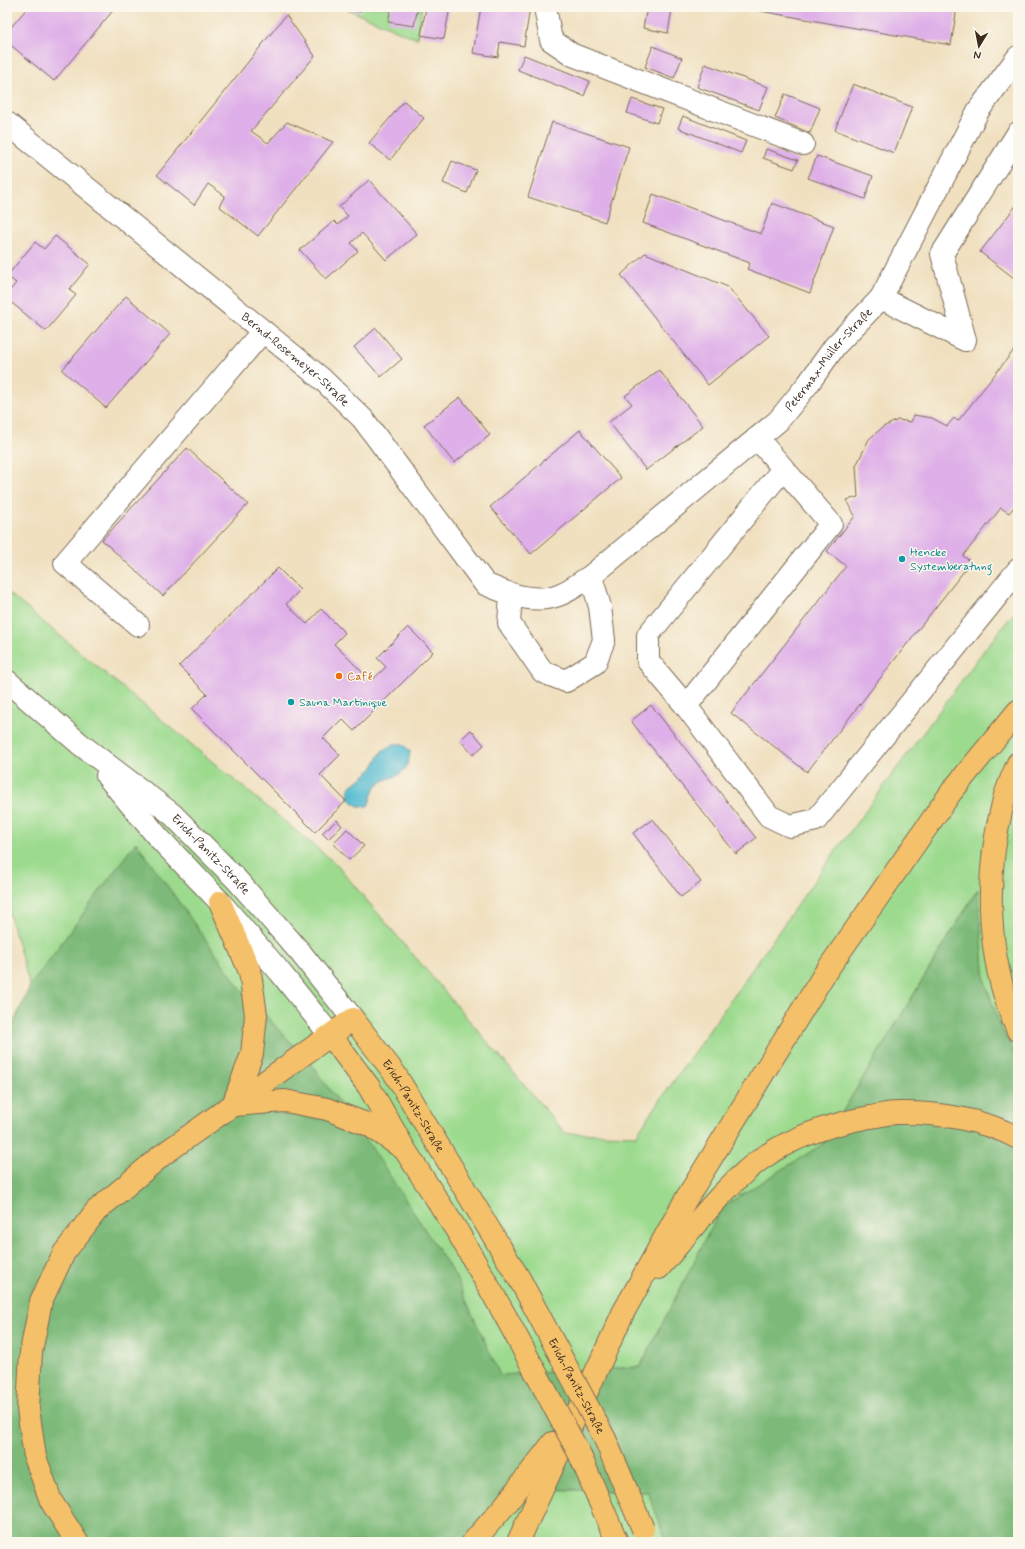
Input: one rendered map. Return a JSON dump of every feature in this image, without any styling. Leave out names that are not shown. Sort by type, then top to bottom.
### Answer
[{"type":"main road","points":[[518,1542],[623,1313],[686,1199],[825,972],[952,791],[1018,711]]},
{"type":"main road","points":[[1018,763],[1003,801],[994,846],[991,891],[993,936],[1000,979],[1018,1031]]},
{"type":"main road","points":[[220,902],[250,972],[256,1015],[252,1054],[233,1104]]},
{"type":"main road","points":[[77,1542],[51,1500],[43,1479],[36,1457],[28,1408],[31,1352],[42,1301],[64,1253],[96,1211],[161,1156],[353,1019]]},
{"type":"main road","name":"Erich-Panitz-Straße","points":[[353,1019],[395,1074],[520,1280],[605,1439],[646,1536]]},
{"type":"main road","name":"Erich-Panitz-Straße","points":[[331,1036],[369,1087],[405,1150],[459,1234],[506,1317],[579,1453],[617,1542]]},
{"type":"main road","points":[[233,1104],[285,1101],[327,1109],[369,1125],[405,1150]]},
{"type":"main road","points":[[623,1313],[706,1212],[747,1170],[791,1140],[841,1122],[896,1112],[957,1117],[1009,1133],[1018,1138]]},
{"type":"main road","points":[[473,1542],[506,1504],[577,1412]]},
{"type":"street","points":[[544,7],[551,40],[573,55],[803,144]]},
{"type":"street","name":"Petermax-Müller-Straße","points":[[560,595],[591,576],[778,421],[808,384],[835,346],[882,298],[978,110],[1018,56]]},
{"type":"street","name":"Bernd-Rosemeyer-Straße","points":[[7,123],[322,379],[363,419],[485,584],[511,595],[536,599],[560,595]]},
{"type":"street","points":[[882,298],[966,340],[942,254],[1018,133]]},
{"type":"street","points":[[138,625],[65,562],[263,331]]},
{"type":"street","points":[[686,706],[831,524],[757,438]]},
{"type":"street","points":[[783,468],[648,635],[648,660],[686,706],[769,816],[790,826],[816,820],[1018,570]]},
{"type":"street","points":[[511,595],[509,623],[543,672],[566,681],[595,662],[604,640],[600,607],[591,576]]},
{"type":"street","name":"Erich-Panitz-Straße","points":[[7,682],[80,744],[172,814],[237,880],[300,952],[353,1019]]},
{"type":"street","name":"Erich-Panitz-Straße","points":[[80,744],[158,837],[220,902],[280,972],[331,1036]]},
{"type":"green space","points":[[342,7],[422,7],[417,39]]},
{"type":"green space","points":[[7,592],[335,863],[565,1133],[636,1135],[821,871],[985,649],[1018,608],[1018,1061],[1000,1026],[985,982],[977,890],[823,1144],[722,1207],[640,1367],[499,1375],[455,1276],[310,1063],[240,988],[136,842],[30,986],[7,906]]},
{"type":"green space","points":[[136,842],[240,988],[310,1063],[362,1133],[455,1276],[500,1375],[640,1367],[722,1207],[823,1144],[978,889],[985,982],[1000,1026],[1018,1061],[1018,1542],[667,1542],[648,1492],[504,1488],[481,1542],[7,1542],[7,1038],[30,986]]},
{"type":"green space","points":[[503,1488],[649,1492],[667,1542],[481,1542]]},
{"type":"water","points":[[394,744],[403,744],[410,751],[405,768],[401,773],[385,780],[375,788],[368,806],[358,806],[348,798],[349,788],[371,770],[382,751]]},
{"type":"building","points":[[28,7],[116,7],[54,81],[7,42],[7,32]]},
{"type":"building","points":[[339,7],[361,7],[360,12]]},
{"type":"building","points":[[391,7],[418,7],[414,26],[388,22]]},
{"type":"building","points":[[426,7],[450,7],[444,39],[421,35]]},
{"type":"building","points":[[481,7],[530,7],[524,46],[500,42],[498,57],[473,53]]},
{"type":"building","points":[[647,7],[672,9],[668,33],[643,28]]},
{"type":"building","points":[[738,7],[957,7],[951,45]]},
{"type":"building","points":[[286,15],[315,56],[251,131],[268,143],[287,122],[333,142],[258,236],[219,206],[225,196],[208,184],[194,205],[157,175]]},
{"type":"building","points":[[653,46],[682,58],[674,78],[645,67]]},
{"type":"building","points":[[524,55],[590,81],[584,96],[518,70]]},
{"type":"building","points":[[705,64],[768,87],[759,110],[697,87]]},
{"type":"building","points":[[853,84],[912,107],[894,153],[835,130]]},
{"type":"building","points":[[785,94],[820,108],[810,133],[775,118]]},
{"type":"building","points":[[632,99],[662,109],[657,123],[627,113]]},
{"type":"building","points":[[404,101],[424,118],[390,160],[369,143]]},
{"type":"building","points":[[683,116],[746,141],[741,153],[678,128]]},
{"type":"building","points":[[552,122],[629,147],[605,222],[528,197]]},
{"type":"building","points":[[766,149],[798,160],[794,169],[763,158]]},
{"type":"building","points":[[817,156],[873,176],[865,199],[808,178]]},
{"type":"building","points":[[452,161],[476,170],[467,193],[443,183]]},
{"type":"building","points":[[369,180],[417,234],[386,260],[362,233],[351,243],[358,251],[326,279],[300,250],[334,221],[338,225],[348,216],[339,207]]},
{"type":"building","points":[[653,194],[761,234],[772,203],[834,226],[810,293],[747,269],[750,263],[643,223]]},
{"type":"building","points":[[1018,203],[1018,281],[980,252]]},
{"type":"building","points":[[55,236],[90,264],[69,290],[76,295],[46,331],[7,299],[7,294],[16,283],[7,276],[35,242],[44,249]]},
{"type":"building","points":[[645,253],[728,287],[769,336],[708,385],[621,275]]},
{"type":"building","points":[[126,296],[170,334],[106,408],[62,370]]},
{"type":"building","points":[[1018,296],[1018,321],[1015,314]]},
{"type":"building","points":[[376,328],[402,359],[381,377],[354,347]]},
{"type":"building","name":"Hencke Systemberatung","points":[[1018,345],[1018,502],[1009,513],[1001,508],[963,556],[971,562],[807,772],[731,713],[846,566],[827,551],[855,516],[847,500],[858,497],[856,466],[869,439],[883,427],[898,420],[911,422],[914,415],[932,418],[947,426],[954,418],[958,421]]},
{"type":"building","points":[[659,370],[703,426],[646,470],[609,422],[632,404],[625,396]]},
{"type":"building","points":[[460,397],[490,435],[454,463],[424,425]]},
{"type":"building","points":[[580,430],[621,478],[531,554],[490,507]]},
{"type":"building","points":[[187,448],[248,504],[163,596],[102,540]]},
{"type":"building","name":"Sauna Martinique","points":[[278,568],[300,590],[286,604],[307,624],[321,609],[345,633],[334,644],[371,681],[386,667],[377,658],[408,627],[433,652],[354,731],[342,719],[323,738],[340,755],[320,775],[346,801],[315,832],[192,709],[207,694],[179,666]]},
{"type":"building","points":[[651,705],[756,838],[736,854],[631,721]]},
{"type":"building","points":[[471,730],[484,745],[473,755],[460,740]]},
{"type":"building","points":[[653,819],[701,882],[681,897],[633,833]]},
{"type":"building","points":[[337,820],[342,826],[328,839],[322,833]]},
{"type":"building","points":[[347,829],[364,846],[349,860],[333,843]]},
{"type":"place","name":"Hencke Systemberatung","points":[[902,559]]},
{"type":"place","name":"Café","points":[[339,676]]},
{"type":"place","name":"Sauna Martinique","points":[[291,702]]}]
